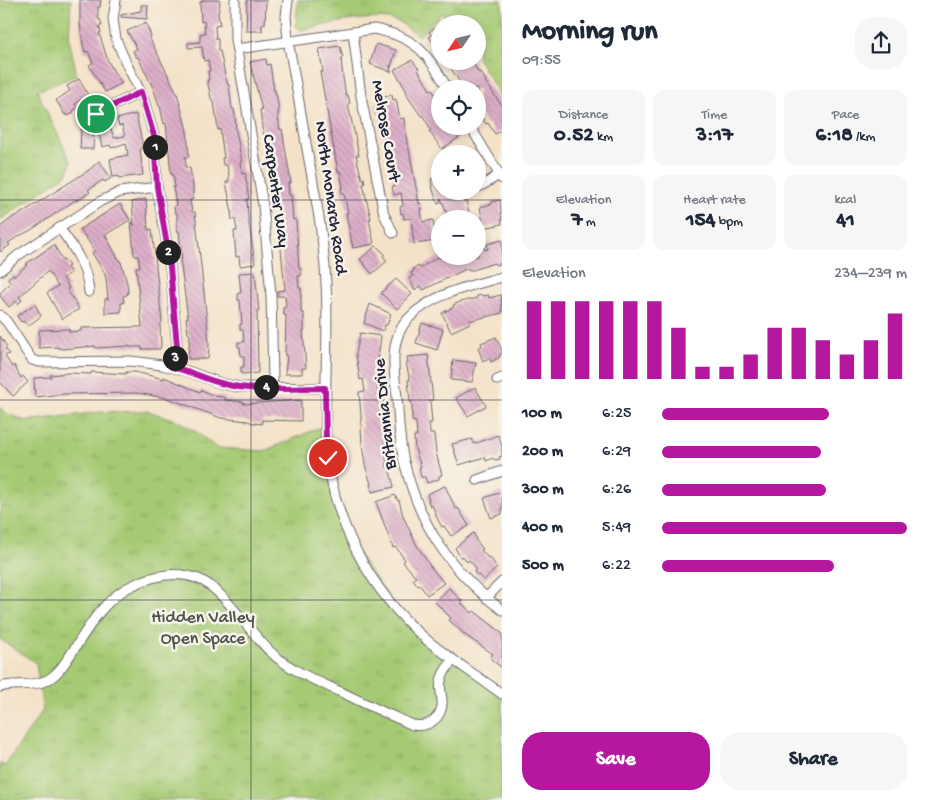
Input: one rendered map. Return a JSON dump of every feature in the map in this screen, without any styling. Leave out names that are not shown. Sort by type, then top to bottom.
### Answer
[{"type":"street","points":[[116,0],[113,19],[116,39],[141,92],[154,136],[157,187],[169,256],[177,346],[172,367]]},
{"type":"street","name":"Carpenter Way","points":[[235,0],[235,40],[264,214],[271,295],[273,378],[271,388]]},
{"type":"street","name":"North Monarch Road","points":[[288,0],[286,16],[288,41],[320,215],[326,284],[326,440],[331,478],[347,530],[355,550],[388,600],[428,640],[502,694]]},
{"type":"street","points":[[237,49],[374,29],[393,32],[408,39],[422,50],[442,80]]},
{"type":"street","name":"Melrose Court","points":[[353,32],[361,96],[384,214],[393,233]]},
{"type":"street","points":[[96,114],[141,92]]},
{"type":"street","points":[[475,135],[500,177],[486,184]]},
{"type":"street","points":[[0,271],[17,256],[102,201],[120,192],[157,187]]},
{"type":"street","points":[[60,228],[85,269],[89,292]]},
{"type":"street","name":"Britannia Drive","points":[[502,277],[457,290],[431,302],[408,318],[398,337],[393,360],[404,464],[418,505],[433,537],[455,568],[486,598],[502,610]]},
{"type":"street","points":[[0,315],[8,322],[32,360],[39,362],[131,361],[172,367],[238,387],[325,388]]},
{"type":"street","points":[[477,480],[502,471]]},
{"type":"street","points":[[0,687],[10,684],[44,682],[51,678],[59,670],[107,602],[136,583],[170,574],[198,578],[210,585],[260,642],[293,669],[413,725],[424,725],[432,722],[438,716],[442,702],[441,679],[443,673],[453,660]]},
{"type":"street","points":[[486,598],[502,582]]},
{"type":"green space","points":[[0,0],[71,0],[69,39],[77,75],[37,91],[71,162],[67,174],[0,220]]},
{"type":"green space","points":[[298,0],[502,0],[502,99],[485,70],[486,15],[444,15],[442,13],[440,15],[431,15],[431,24],[419,36],[399,22],[378,18],[351,20],[301,30],[296,26]]},
{"type":"green space","name":"Hidden Valley Open Space","points":[[0,407],[5,413],[25,421],[101,412],[148,411],[178,421],[217,448],[264,451],[326,425],[331,478],[355,550],[404,618],[502,694],[502,800],[0,800],[0,763],[5,766],[43,710],[36,663],[0,639]]},
{"type":"building","points":[[80,0],[101,0],[100,7],[98,7],[98,19],[100,19],[102,26],[99,26],[101,33],[99,33],[108,61],[122,83],[105,92],[89,65],[93,63],[88,51],[85,52],[83,45],[80,24]]},
{"type":"building","points":[[202,0],[219,0],[220,2],[218,14],[220,25],[215,26],[216,39],[218,39],[218,51],[220,51],[229,85],[232,109],[234,109],[242,174],[245,173],[249,199],[247,199],[248,216],[255,264],[240,266],[239,256],[236,257],[234,231],[237,231],[235,219],[232,220],[226,182],[229,182],[229,176],[227,165],[223,165],[222,158],[224,158],[220,129],[218,130],[214,102],[212,102],[207,80],[209,80],[208,71],[210,71],[208,60],[204,61],[202,47],[188,48],[188,43],[200,42],[200,34],[205,33],[204,21],[201,22],[200,2]]},
{"type":"building","points":[[247,0],[266,0],[265,24],[262,25],[262,31],[246,31]]},
{"type":"building","points":[[141,5],[148,5],[147,19],[121,17],[121,15],[141,11]]},
{"type":"building","points":[[146,23],[151,36],[149,37],[177,93],[187,131],[189,157],[185,157],[186,168],[190,168],[193,186],[193,199],[190,200],[192,212],[195,212],[209,344],[208,359],[188,359],[190,335],[186,318],[188,318],[180,259],[182,259],[179,231],[177,231],[177,213],[175,213],[174,206],[176,205],[173,187],[175,187],[173,174],[171,174],[166,123],[164,124],[154,90],[138,57],[136,57],[133,51],[137,49],[127,31]]},
{"type":"building","points":[[376,44],[396,50],[391,67],[390,65],[391,72],[370,64]]},
{"type":"building","points":[[340,46],[343,58],[341,58],[346,96],[348,95],[350,103],[348,104],[359,155],[356,155],[362,179],[364,178],[365,184],[363,184],[371,219],[369,219],[374,244],[353,248],[346,213],[348,213],[344,193],[342,194],[341,188],[343,188],[340,171],[338,172],[320,72],[323,72],[319,49]]},
{"type":"building","points":[[266,59],[267,65],[270,64],[278,104],[278,118],[280,130],[282,129],[291,183],[288,183],[289,195],[291,195],[293,220],[296,219],[299,269],[301,269],[301,276],[298,276],[299,288],[301,288],[301,313],[304,313],[303,331],[306,368],[302,368],[302,374],[285,374],[287,356],[285,356],[286,315],[284,315],[283,308],[286,307],[285,296],[277,296],[277,291],[285,290],[276,216],[278,215],[276,204],[274,204],[270,162],[262,127],[260,110],[262,110],[250,62]]},
{"type":"building","points":[[412,60],[419,69],[431,90],[431,130],[408,97],[394,70]]},
{"type":"building","points":[[452,70],[477,70],[479,73],[481,72],[485,80],[458,80]]},
{"type":"building","points":[[79,79],[88,95],[75,104],[77,108],[73,113],[68,116],[67,114],[65,115],[56,100],[70,91],[67,86]]},
{"type":"building","points":[[486,82],[502,106],[502,130],[495,134],[488,123],[486,124]]},
{"type":"building","points":[[392,95],[393,100],[396,99],[400,119],[404,118],[407,144],[419,204],[421,203],[423,222],[431,220],[431,242],[414,244],[411,218],[404,219],[403,213],[401,214],[400,207],[403,206],[401,193],[394,195],[392,187],[395,186],[388,155],[390,155],[387,143],[385,143],[380,114],[378,115],[376,105],[380,104],[379,98]]},
{"type":"building","points":[[136,114],[142,142],[142,148],[140,148],[143,175],[113,177],[110,159],[128,155],[126,143],[111,148],[110,145],[102,147],[98,130],[111,129],[114,138],[125,136],[122,125],[119,126],[117,119]]},
{"type":"building","points":[[81,129],[94,131],[93,149],[80,149]]},
{"type":"building","points":[[432,135],[459,135],[460,137],[448,145],[439,145]]},
{"type":"building","points":[[99,161],[111,178],[105,182],[103,180],[88,190],[90,192],[77,201],[77,199],[8,243],[10,245],[0,252],[0,227],[89,170]]},
{"type":"building","points":[[146,199],[148,230],[152,229],[162,322],[160,325],[160,349],[142,349],[142,347],[129,346],[96,348],[95,346],[62,349],[56,347],[39,348],[39,330],[69,329],[69,332],[81,331],[81,328],[142,327],[136,267],[140,267],[138,256],[134,254],[131,221],[134,226],[132,202]]},
{"type":"building","points":[[442,200],[466,201],[468,210],[446,210]]},
{"type":"building","points":[[500,200],[502,224],[486,228],[486,210],[481,210],[480,207],[492,204],[492,202]]},
{"type":"building","points":[[120,204],[130,220],[105,235],[121,262],[128,291],[127,295],[123,296],[124,303],[121,303],[121,312],[105,313],[105,299],[108,299],[106,278],[92,253],[95,251],[80,229]]},
{"type":"building","points":[[502,240],[502,263],[496,265],[494,263],[473,270],[468,268],[423,290],[420,285],[415,290],[409,278],[413,276],[411,273],[414,271],[413,269],[419,266],[420,268],[431,261],[431,265],[486,265],[487,244]]},
{"type":"building","points":[[54,245],[63,261],[65,260],[69,266],[67,267],[71,273],[63,278],[79,309],[62,319],[47,293],[58,286],[48,271],[19,297],[22,300],[18,304],[16,301],[9,307],[0,296],[0,293],[11,283],[7,279],[13,274],[14,276],[27,263]]},
{"type":"building","points":[[376,246],[385,254],[383,256],[387,261],[372,274],[360,259]]},
{"type":"building","points":[[255,272],[259,311],[257,311],[258,373],[241,374],[241,367],[244,367],[244,356],[241,356],[238,342],[244,342],[243,330],[240,330],[240,324],[242,324],[240,300],[238,300],[238,293],[241,293],[239,273]]},
{"type":"building","points":[[396,279],[412,294],[397,309],[381,293]]},
{"type":"building","points":[[482,295],[488,295],[489,298],[501,295],[502,313],[469,321],[470,323],[451,332],[442,313],[454,307],[453,305]]},
{"type":"building","points":[[35,304],[41,316],[28,326],[23,321],[21,322],[17,316]]},
{"type":"building","points":[[370,304],[391,314],[383,331],[364,323]]},
{"type":"building","points":[[422,323],[443,329],[437,350],[416,343]]},
{"type":"building","points":[[360,333],[381,336],[377,366],[379,365],[380,375],[376,376],[378,390],[380,390],[383,401],[381,401],[387,468],[389,467],[394,487],[372,492],[362,444],[359,392],[365,391],[363,379],[360,380],[356,354]]},
{"type":"building","points":[[0,336],[9,354],[5,356],[12,367],[14,365],[21,378],[23,376],[28,382],[13,396],[0,382]]},
{"type":"building","points":[[496,337],[502,354],[491,362],[489,358],[483,361],[478,348],[482,346],[481,343]]},
{"type":"building","points":[[428,355],[433,400],[430,400],[432,423],[429,423],[430,434],[434,434],[436,453],[442,475],[439,476],[439,479],[427,483],[425,477],[421,477],[419,468],[421,467],[415,449],[414,436],[417,436],[416,422],[412,421],[412,402],[410,402],[408,380],[410,380],[406,363],[408,363],[407,357]]},
{"type":"building","points":[[453,360],[476,363],[472,382],[451,380]]},
{"type":"building","points":[[91,372],[126,374],[126,372],[135,372],[164,379],[164,377],[200,392],[201,390],[226,398],[225,400],[244,402],[243,404],[301,400],[301,421],[262,420],[262,424],[221,418],[167,398],[137,393],[65,394],[35,397],[34,378],[68,373],[91,374]]},
{"type":"building","points":[[475,387],[486,406],[468,416],[456,398]]},
{"type":"building","points":[[498,435],[502,446],[502,456],[499,457],[500,459],[495,460],[493,458],[486,461],[485,457],[459,465],[452,444],[472,439],[474,444]]},
{"type":"building","points":[[445,486],[456,509],[458,508],[469,526],[451,536],[444,526],[442,527],[432,505],[430,506],[427,494]]},
{"type":"building","points":[[502,492],[502,514],[491,518],[484,498]]},
{"type":"building","points":[[395,495],[399,500],[403,516],[416,544],[444,583],[427,595],[413,579],[416,577],[403,562],[405,560],[396,547],[393,548],[376,502]]},
{"type":"building","points":[[473,533],[483,549],[481,550],[488,558],[490,557],[497,568],[484,580],[474,572],[476,568],[469,560],[467,562],[463,556],[461,558],[455,548]]},
{"type":"building","points":[[449,588],[472,613],[474,611],[502,633],[502,668],[490,658],[493,654],[465,635],[449,620],[451,618],[435,602]]},
{"type":"route","points":[[96,114],[141,92],[144,97],[154,136],[157,187],[169,256],[177,346],[172,367],[238,387],[325,388],[328,458]]}]
